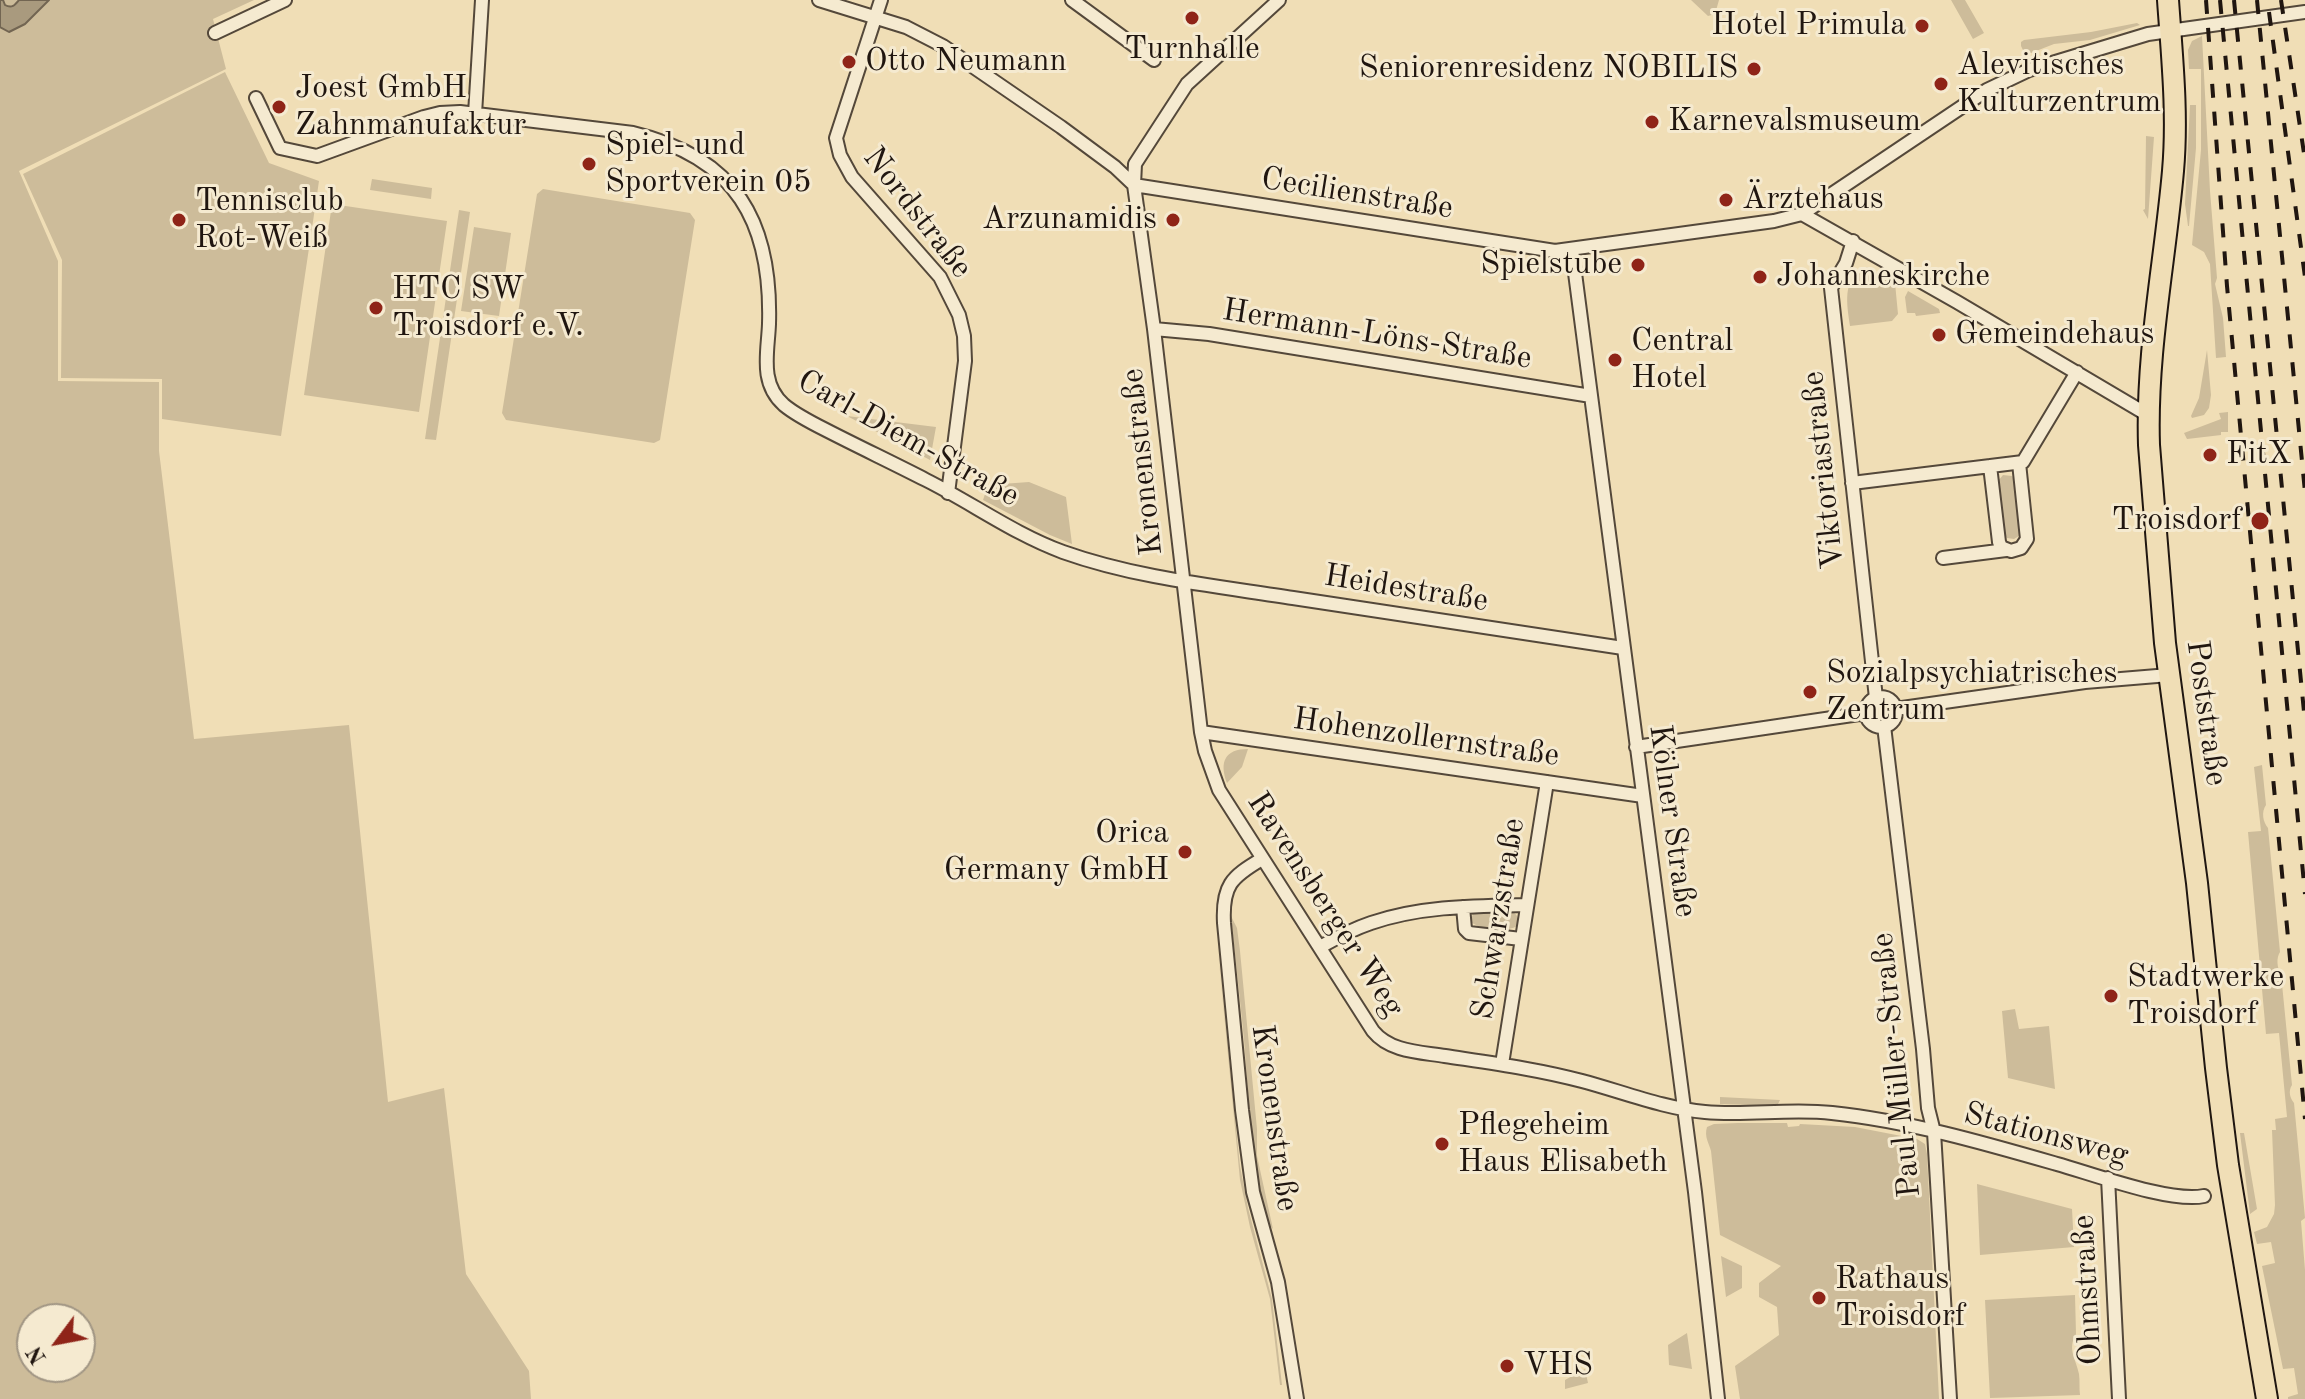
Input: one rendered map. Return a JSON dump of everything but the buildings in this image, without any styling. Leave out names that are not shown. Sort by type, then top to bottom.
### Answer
[{"type":"main road","name":"Poststraße","points":[[2168,0],[2175,101],[2173,169],[2154,327],[2148,415],[2169,675],[2197,883],[2212,1038],[2228,1165],[2267,1399]]},
{"type":"street","points":[[215,33],[285,0]]},
{"type":"street","points":[[475,114],[482,0]]},
{"type":"street","points":[[819,0],[906,27],[963,58],[1081,141],[1134,185]]},
{"type":"street","name":"Nordstraße","points":[[881,0],[836,138],[840,155],[852,177],[940,277],[959,315],[965,361],[948,493]]},
{"type":"street","points":[[1072,0],[1154,60]]},
{"type":"street","points":[[1134,185],[1135,164],[1187,84],[1279,0]]},
{"type":"street","points":[[2148,415],[1802,214],[1996,85],[2060,60],[2131,38],[2305,12]]},
{"type":"street","name":"Carl-Diem-Straße","points":[[256,98],[280,148],[317,156],[445,112],[612,130],[654,138],[692,154],[719,174],[743,201],[752,218],[763,249],[770,291],[767,379],[784,406],[1005,525],[1062,552],[1182,581]]},
{"type":"street","name":"Cecilienstraße","points":[[1134,185],[1555,251],[1774,221],[1802,214]]},
{"type":"street","name":"Kronenstraße","points":[[1134,185],[1201,732]]},
{"type":"street","name":"Viktoriastraße","points":[[1853,241],[1846,263],[1831,288],[1876,698]]},
{"type":"street","name":"Kölner Straße","points":[[1572,250],[1684,1109],[1718,1399]]},
{"type":"street","name":"Hermann-Löns-Straße","points":[[1154,329],[1209,334],[1591,396]]},
{"type":"street","points":[[1852,483],[2019,463],[2025,460],[2077,372]]},
{"type":"street","points":[[1943,558],[2018,550],[2025,545],[2027,539],[2019,463]]},
{"type":"street","points":[[1990,466],[1999,542],[2006,550]]},
{"type":"street","name":"Heidestraße","points":[[1182,581],[1623,648]]},
{"type":"street","points":[[1895,709],[2085,682],[2169,675]]},
{"type":"street","points":[[1876,698],[1890,700],[1895,709],[1893,720],[1884,726],[1872,724],[1866,713],[1867,705],[1876,698]]},
{"type":"street","points":[[1636,747],[1866,713]]},
{"type":"street","name":"Paul-Müller-Straße","points":[[1884,726],[1928,1108],[1934,1132],[1950,1399]]},
{"type":"street","name":"Hohenzollernstraße","points":[[1201,732],[1643,796]]},
{"type":"street","name":"Ravensberger Weg","points":[[1201,732],[1219,790],[1373,1031],[1384,1042],[1416,1051],[1578,1080],[1684,1109]]},
{"type":"street","name":"Schwarzstraße","points":[[1502,1064],[1547,782]]},
{"type":"street","name":"Kronenstraße","points":[[1262,859],[1228,884],[1224,898],[1224,923],[1253,1192],[1283,1306],[1297,1399]]},
{"type":"street","points":[[1320,947],[1372,922],[1430,910],[1526,905]]},
{"type":"street","points":[[1463,907],[1465,929],[1469,933],[1521,939]]},
{"type":"street","name":"Stationsweg","points":[[1684,1109],[1706,1113],[1832,1113],[2007,1149],[2172,1195],[2204,1196]]},
{"type":"street","name":"Ohmstraße","points":[[2108,1178],[2119,1399]]},
{"type":"shaded area","points":[[0,0],[254,0],[213,19],[226,69],[19,171],[58,261],[58,381],[159,382],[159,451],[194,739],[349,725],[388,1102],[444,1088],[466,1274],[529,1371],[531,1399],[0,1399]]},
{"type":"shaded area","points":[[0,0],[10,7],[19,0],[49,0],[25,24],[9,32],[0,27]]},
{"type":"shaded area","points":[[1691,0],[1719,0],[1715,14],[1708,16]]},
{"type":"shaded area","points":[[1951,0],[1965,0],[1984,33],[1973,39]]},
{"type":"shaded area","points":[[2140,25],[2090,40],[2054,44],[2031,53],[2024,52],[2021,46],[2024,40]]},
{"type":"shaded area","points":[[2202,36],[2215,284],[2223,318],[2226,357],[2216,358],[2210,264],[2204,252],[2192,245],[2201,150],[2201,69],[2189,69],[2188,50],[2192,41]]},
{"type":"shaded area","name":"Tennisclub Rot-Weiß","points":[[225,72],[269,163],[319,181],[281,436],[162,419],[162,379],[61,378],[62,260],[23,174]]},
{"type":"shaded area","points":[[2190,105],[2196,105],[2196,148],[2188,226],[2185,204]]},
{"type":"shaded area","points":[[2146,136],[2154,137],[2148,219],[2143,210]]},
{"type":"shaded area","points":[[372,179],[432,188],[431,199],[370,190]]},
{"type":"shaded area","points":[[543,189],[690,213],[695,220],[660,440],[654,443],[506,420],[502,413],[537,194]]},
{"type":"shaded area","name":"HTC SW Troisdorf e.V.","points":[[332,204],[447,221],[419,412],[304,395]]},
{"type":"shaded area","points":[[459,210],[470,212],[436,440],[425,439]]},
{"type":"shaded area","points":[[474,227],[511,233],[499,316],[461,311]]},
{"type":"shaded area","points":[[1863,267],[1895,283],[1898,314],[1892,321],[1850,326],[1849,286]]},
{"type":"shaded area","points":[[1908,291],[1939,309],[1940,313],[1916,316],[1915,313],[1907,313],[1905,297]]},
{"type":"shaded area","points":[[2207,350],[2211,395],[2209,408],[2204,415],[2192,418],[2199,398]]},
{"type":"shaded area","points":[[2228,412],[2228,432],[2187,439],[2184,433],[2221,419],[2219,413]]},
{"type":"shaded area","points":[[847,416],[936,427],[930,460]]},
{"type":"shaded area","points":[[2003,475],[2012,476],[2014,480],[2020,532],[2014,539],[2004,534],[1998,481]]},
{"type":"shaded area","points":[[1029,482],[1066,497],[1072,544],[983,500],[988,485]]},
{"type":"shaded area","points":[[1248,749],[1242,767],[1227,783],[1224,769],[1226,758],[1234,751]]},
{"type":"shaded area","points":[[2262,765],[2266,805],[2263,817],[2268,828],[2280,952],[2278,963],[2292,1085],[2290,1094],[2294,1103],[2305,1218],[2301,1221],[2305,1270],[2305,1399],[2288,1399],[2298,1394],[2294,1368],[2283,1369],[2262,1266],[2275,1263],[2271,1242],[2257,1244],[2254,1232],[2267,1227],[2274,1214],[2272,1130],[2276,1130],[2275,1119],[2287,1117],[2279,1033],[2266,1034],[2248,832],[2261,831],[2254,767]]},
{"type":"shaded area","points":[[1511,911],[1518,919],[1517,926],[1512,928],[1494,929],[1472,923],[1473,914],[1478,912]]},
{"type":"shaded area","points":[[1231,916],[1237,928],[1240,951],[1257,1156],[1273,1229],[1266,1217],[1261,1196],[1252,1140]]},
{"type":"shaded area","points":[[1217,940],[1240,1166],[1272,1299],[1282,1385],[1270,1299],[1240,1180]]},
{"type":"shaded area","points":[[2015,1009],[2019,1029],[2049,1026],[2055,1089],[2008,1078],[2002,1011]]},
{"type":"shaded area","points":[[1720,1097],[1780,1100],[1777,1106],[1720,1104]]},
{"type":"shaded area","points":[[1714,1124],[1855,1127],[1917,1139],[1925,1144],[1939,1399],[1740,1399],[1735,1366],[1779,1335],[1777,1307],[1759,1297],[1759,1283],[1781,1266],[1720,1235],[1706,1131]]},
{"type":"shaded area","points":[[2240,1133],[2244,1133],[2257,1209],[2250,1214]]},
{"type":"shaded area","points":[[1977,1184],[2072,1209],[2074,1247],[1980,1255]]},
{"type":"shaded area","points":[[1721,1256],[1742,1266],[1742,1288],[1726,1297]]},
{"type":"shaded area","points":[[2075,1295],[2076,1334],[2072,1349],[2079,1374],[2080,1395],[1990,1398],[1985,1300]]},
{"type":"shaded area","points":[[1687,1333],[1692,1369],[1669,1365],[1668,1345]]},
{"type":"shaded area","points":[[1585,1369],[1588,1383],[1565,1389],[1565,1380]]},
{"type":"railway","points":[[2206,0],[2227,286],[2305,1119]]},
{"type":"railway","points":[[2220,0],[2305,894]]},
{"type":"railway","points":[[2234,0],[2305,722]]},
{"type":"railway","points":[[2257,0],[2305,492]]},
{"type":"railway","points":[[2281,0],[2305,160]]},
{"type":"railway","points":[[2269,12],[2305,277]]},
{"type":"place","name":"Turnhalle","points":[[1192,18]]},
{"type":"place","name":"Hotel Primula","points":[[1922,26]]},
{"type":"place","name":"Otto Neumann","points":[[849,62]]},
{"type":"place","name":"Seniorenresidenz NOBILIS","points":[[1754,69]]},
{"type":"place","name":"Alevitisches Kulturzentrum","points":[[1941,84]]},
{"type":"place","name":"Joest GmbH Zahnmanufaktur","points":[[279,107]]},
{"type":"place","name":"Karnevalsmuseum","points":[[1652,122]]},
{"type":"place","name":"Spiel- und Sportverein 05","points":[[589,164]]},
{"type":"place","name":"Ärztehaus","points":[[1726,200]]},
{"type":"place","name":"Tennisclub Rot-Weiß","points":[[179,220]]},
{"type":"place","name":"Arzunamidis","points":[[1173,220]]},
{"type":"place","name":"Spielstube","points":[[1638,265]]},
{"type":"place","name":"Johanneskirche","points":[[1760,277]]},
{"type":"place","name":"HTC SW Troisdorf e.V.","points":[[376,308]]},
{"type":"place","name":"Gemeindehaus","points":[[1939,335]]},
{"type":"place","name":"Central Hotel","points":[[1615,360]]},
{"type":"place","name":"FitX","points":[[2210,455]]},
{"type":"place","name":"Troisdorf","points":[[2260,521]]},
{"type":"place","name":"Sozialpsychiatrisches Zentrum","points":[[1810,692]]},
{"type":"place","name":"Orica Germany GmbH","points":[[1185,852]]},
{"type":"place","name":"Stadtwerke Troisdorf","points":[[2111,996]]},
{"type":"place","name":"Pflegeheim Haus Elisabeth","points":[[1442,1144]]},
{"type":"place","name":"Rathaus Troisdorf","points":[[1819,1298]]},
{"type":"place","name":"VHS","points":[[1507,1366]]}]
